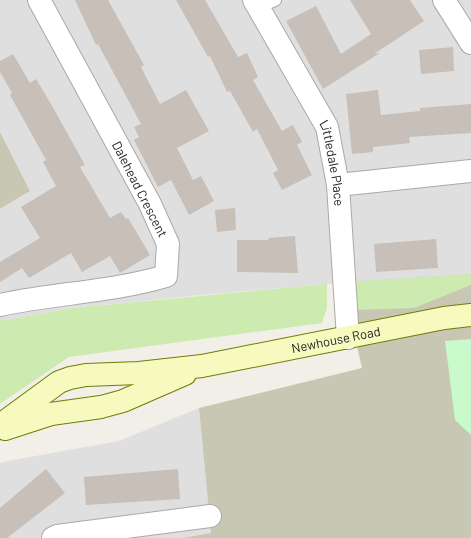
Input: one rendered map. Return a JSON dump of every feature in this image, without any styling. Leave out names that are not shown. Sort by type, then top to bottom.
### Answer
[{"type":"street","name":"Dalehead Crescent","points":[[0,305],[36,297],[141,283],[166,276],[168,244],[150,204],[39,0]]},
{"type":"street","points":[[444,0],[471,42]]},
{"type":"street","name":"Littledale Place","points":[[262,2],[327,127],[338,184],[348,338]]},
{"type":"street","points":[[338,184],[471,171]]},
{"type":"street","name":"Newhouse Road","points":[[0,425],[59,382],[70,378],[86,375],[139,373],[202,366],[444,318],[471,315]]},
{"type":"street","name":"Newhouse Road","points":[[0,431],[51,414],[101,407],[123,401],[202,366]]},
{"type":"street","points":[[53,538],[57,536],[210,516]]},
{"type":"shaded area","points":[[0,0],[471,0],[471,274],[350,282],[191,296],[72,308],[0,321],[0,209],[30,191],[0,132]]},
{"type":"shaded area","points":[[0,132],[30,191],[0,209]]},
{"type":"shaded area","points":[[471,274],[471,538],[182,538],[211,533],[199,408],[362,368],[354,333],[350,282]]},
{"type":"shaded area","points":[[199,408],[211,533],[182,538],[0,538],[0,463],[119,441]]},
{"type":"green space","points":[[471,274],[471,285],[414,308],[353,310],[350,282]]},
{"type":"green space","points":[[327,284],[327,308],[322,323],[69,357],[0,404],[0,321],[72,308]]},
{"type":"green space","points":[[471,339],[471,435],[455,420],[445,341]]},
{"type":"building","points":[[75,0],[108,0],[144,65],[141,67],[160,104],[186,90],[209,131],[177,148],[193,180],[201,176],[214,201],[189,215],[171,180],[158,187],[134,140],[139,137],[134,127],[141,124],[98,44],[96,45]]},
{"type":"building","points":[[176,0],[205,0],[238,57],[247,53],[258,77],[253,80],[282,131],[293,125],[302,142],[297,145],[312,175],[282,190],[273,173],[278,170],[257,129],[253,132],[230,91],[227,92],[210,56],[208,57]]},
{"type":"building","points":[[350,0],[410,0],[424,21],[374,54],[380,53],[323,89],[286,21],[316,6],[341,54],[371,34]]},
{"type":"building","points":[[453,47],[454,71],[421,74],[419,50]]},
{"type":"building","points":[[13,54],[30,83],[36,79],[51,104],[85,165],[80,167],[110,218],[121,212],[126,219],[128,218],[150,255],[120,273],[110,256],[82,272],[71,253],[29,278],[22,268],[0,282],[0,262],[40,238],[21,207],[56,186],[43,162],[46,160],[10,95],[12,93],[0,72],[0,61]]},
{"type":"building","points":[[378,90],[381,115],[420,111],[420,108],[471,104],[471,133],[409,137],[410,143],[373,147],[373,152],[352,154],[346,94]]},
{"type":"building","points":[[235,208],[236,230],[217,232],[215,210]]},
{"type":"building","points":[[295,236],[298,273],[237,272],[237,240],[269,240],[268,238]]},
{"type":"building","points":[[436,239],[438,268],[376,272],[374,244]]},
{"type":"building","points":[[46,469],[65,493],[7,538],[0,538],[0,508]]},
{"type":"building","points":[[178,469],[180,499],[86,505],[84,477]]}]
